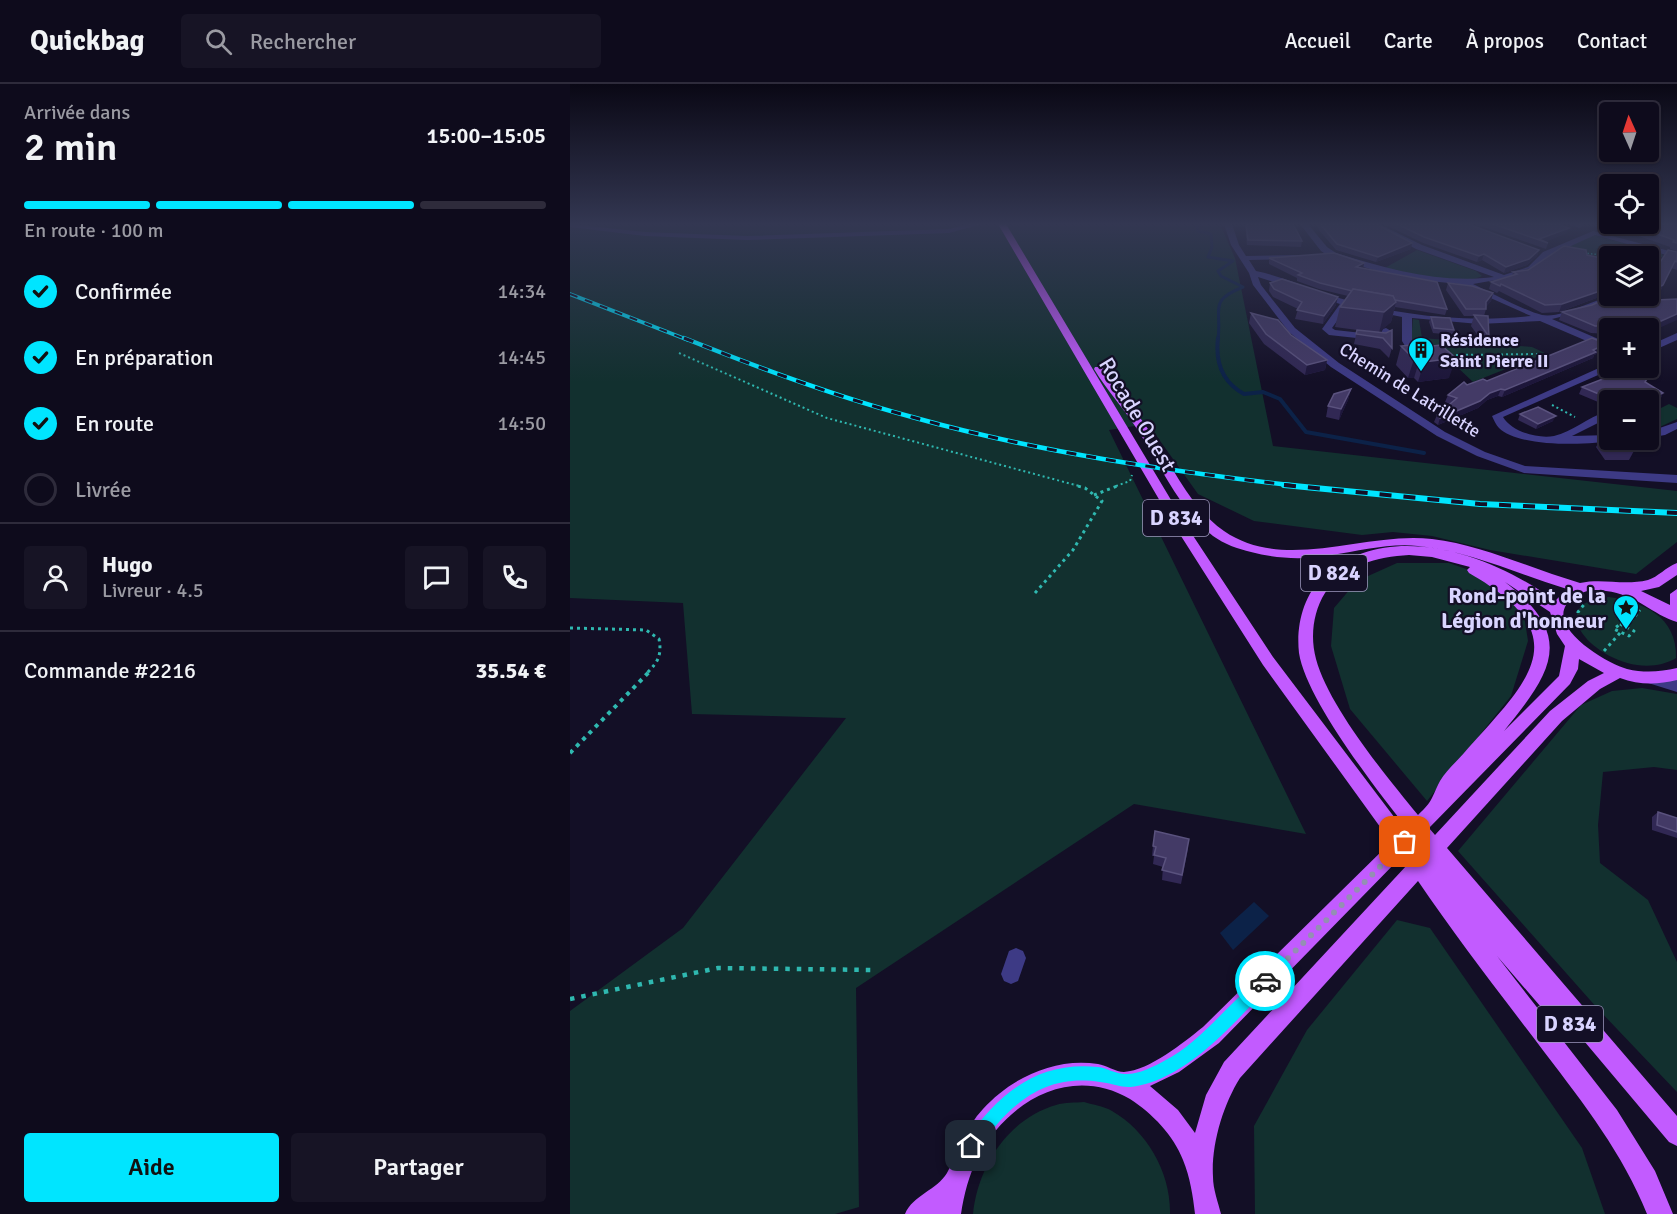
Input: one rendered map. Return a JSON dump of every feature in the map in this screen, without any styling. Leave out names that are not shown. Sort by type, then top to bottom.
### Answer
[{"type":"main road","name":"Rocade Ouest","points":[[1033,277],[1209,571],[1268,661],[1376,792]]},
{"type":"main road","points":[[1041,277],[1082,345],[1142,428],[1196,514],[1226,539],[1254,550],[1282,554],[1317,553],[1386,542],[1433,543],[1484,554],[1549,580],[1581,588]]},
{"type":"main road","name":"D 824","points":[[1557,610],[1513,578],[1489,567],[1446,557],[1395,551],[1357,560],[1341,567],[1328,580],[1315,597],[1306,621],[1308,654],[1317,683],[1376,792],[1465,907],[1556,1047],[1609,1118],[1646,1180],[1660,1214]]},
{"type":"main road","name":"D 824","points":[[1439,808],[1447,785],[1528,687],[1541,666],[1543,647],[1538,628],[1513,594],[1492,580],[1446,557]]},
{"type":"main road","points":[[1619,588],[1654,584],[1677,568]]},
{"type":"main road","points":[[1677,594],[1677,615],[1640,594],[1619,588],[1598,586],[1581,588],[1569,593],[1561,600],[1557,610],[1558,621],[1601,665],[1614,664],[1650,678],[1677,674]]},
{"type":"main road","name":"D 824","points":[[1126,1082],[1172,1065],[1210,1035],[1565,680],[1578,640]]},
{"type":"main road","points":[[1201,1176],[1208,1114],[1220,1087],[1232,1070],[1556,716],[1594,685],[1614,664]]},
{"type":"main road","name":"D 824","points":[[1376,792],[1465,907],[1677,1134]]},
{"type":"main road","name":"D 834","points":[[1465,907],[1677,1139]]},
{"type":"main road","points":[[948,1214],[955,1183],[971,1146],[993,1115],[1019,1092],[1049,1078],[1075,1073],[1101,1074],[1126,1082],[1150,1097],[1172,1118],[1189,1145],[1201,1176],[1208,1214]]},
{"type":"main road","points":[[918,1214],[955,1183]]},
{"type":"street","name":"Chemin de Latrillette","points":[[1254,277],[1257,285],[1280,318],[1335,365],[1441,434],[1481,454],[1524,470],[1677,479]]},
{"type":"street","points":[[1272,277],[1345,303],[1407,315],[1468,321],[1537,317],[1586,307],[1599,302]]},
{"type":"street","points":[[1416,277],[1461,282],[1503,277]]},
{"type":"street","points":[[1461,282],[1599,343]]},
{"type":"street","points":[[1345,303],[1327,329],[1332,333],[1384,338],[1386,331]]},
{"type":"street","points":[[1407,315],[1407,341],[1413,352]]},
{"type":"street","points":[[1659,345],[1677,336]]},
{"type":"street","points":[[1659,349],[1677,350]]},
{"type":"street","points":[[1599,371],[1497,416],[1499,423],[1518,434],[1545,440],[1599,438]]},
{"type":"street","points":[[1558,438],[1599,418]]},
{"type":"street","points":[[1659,433],[1677,425]]},
{"type":"street","points":[[1650,678],[1677,686]]},
{"type":"path","points":[[679,353],[827,418],[1084,488],[1102,501],[1091,526],[1066,561],[1035,593]]},
{"type":"path","points":[[1447,355],[1537,354],[1556,363]]},
{"type":"path","points":[[1537,398],[1587,423]]},
{"type":"path","points":[[1094,495],[1130,481],[1132,475]]},
{"type":"path","points":[[1578,640],[1576,618],[1578,609],[1585,602],[1596,598]]},
{"type":"path","points":[[1626,627],[1643,605]]},
{"type":"path","points":[[1620,624],[1634,631],[1629,636],[1621,632],[1614,629],[1620,624]]},
{"type":"path","points":[[570,627],[646,630],[658,639],[661,651],[658,662],[646,677],[570,753]]},
{"type":"path","points":[[1614,664],[1601,651],[1621,632]]},
{"type":"path","points":[[570,999],[718,968],[874,970]]},
{"type":"green space","points":[[570,277],[1239,277],[1273,446],[1677,491],[1677,542],[1636,574],[1490,550],[1432,536],[1393,532],[1362,535],[1254,521],[1198,494],[1148,424],[1109,430],[1306,834],[1134,804],[856,988],[859,1207],[835,1214],[570,1214],[570,1011],[683,928],[846,718],[692,714],[683,603],[570,598]]},
{"type":"green space","points":[[1427,277],[1480,277],[1461,280]]},
{"type":"green space","points":[[1413,319],[1419,320],[1422,338],[1532,347],[1545,353],[1541,356],[1578,373],[1539,356],[1473,382],[1454,364],[1424,361],[1411,341]]},
{"type":"green space","points":[[1669,404],[1677,408],[1677,419],[1659,427],[1659,409]]},
{"type":"green space","points":[[1397,563],[1449,563],[1495,579],[1524,615],[1528,641],[1511,696],[1427,801],[1350,709],[1331,646],[1334,608],[1357,581]]},
{"type":"green space","points":[[1609,597],[1634,603],[1656,614],[1671,631],[1676,658],[1653,665],[1630,664],[1608,655],[1590,642],[1579,628],[1577,614],[1586,603]]},
{"type":"green space","points":[[1642,688],[1677,694],[1677,770],[1654,767],[1603,772],[1598,825],[1600,863],[1648,900],[1677,962],[1677,1092],[1598,1009],[1458,851],[1581,705],[1612,691]]},
{"type":"green space","points":[[1397,920],[1430,928],[1582,1148],[1605,1214],[1255,1214],[1254,1126],[1307,1030]]},
{"type":"green space","points":[[1084,1102],[1112,1111],[1125,1119],[1146,1142],[1166,1183],[1170,1214],[973,1214],[981,1179],[998,1147],[1010,1133],[1023,1121],[1039,1112],[1059,1104]]},
{"type":"water","points":[[1254,902],[1269,916],[1233,950],[1220,933]]},
{"type":"building","points":[[1303,277],[1409,277],[1437,282],[1447,309],[1395,300],[1393,296],[1353,289],[1352,291]]},
{"type":"building","points":[[1508,277],[1599,277],[1599,291],[1562,304],[1545,305],[1501,284],[1500,286],[1491,282]]},
{"type":"building","points":[[1659,277],[1667,277],[1663,285],[1659,287]]},
{"type":"building","points":[[1282,279],[1338,297],[1324,316],[1297,310],[1302,302],[1274,289],[1270,283]]},
{"type":"building","points":[[1448,283],[1472,286],[1493,293],[1486,302],[1486,309],[1466,309]]},
{"type":"building","points":[[1353,289],[1393,296],[1396,302],[1384,312],[1340,307]]},
{"type":"building","points":[[1677,299],[1677,314],[1659,322],[1659,318],[1599,318],[1599,326],[1595,326],[1562,312],[1599,302],[1599,306],[1659,306],[1659,300]]},
{"type":"building","points":[[1251,313],[1278,320],[1291,335],[1327,360],[1307,365],[1266,334]]},
{"type":"building","points":[[1474,315],[1488,316],[1489,337]]},
{"type":"building","points":[[1431,317],[1450,318],[1454,330],[1434,328]]},
{"type":"building","points":[[1357,330],[1386,333],[1392,330],[1392,348],[1383,338],[1356,334]]},
{"type":"building","points":[[1592,338],[1599,341],[1599,347],[1593,350],[1596,352],[1505,390],[1490,393],[1480,401],[1440,418],[1437,415],[1457,398],[1448,395],[1464,382],[1467,385],[1483,379],[1487,381]]},
{"type":"building","points":[[1421,344],[1424,347],[1441,345],[1456,358],[1424,362],[1420,358],[1414,359],[1401,346]]},
{"type":"building","points":[[1605,378],[1647,378],[1645,382],[1658,390],[1599,390],[1599,394],[1582,387]]},
{"type":"building","points":[[1351,389],[1341,409],[1328,406],[1334,394]]},
{"type":"building","points":[[1538,407],[1556,416],[1538,424],[1520,414]]},
{"type":"building","points":[[1658,812],[1677,818],[1677,832],[1657,825]]},
{"type":"building","points":[[1155,831],[1189,839],[1182,875],[1162,870],[1166,858],[1154,855]]},
{"type":"waterway","points":[[1218,340],[1221,301],[1243,287],[1222,277]]},
{"type":"waterway","points":[[1218,338],[1219,364],[1230,384],[1244,394],[1263,392],[1280,399],[1306,432],[1424,453]]},
{"type":"railway","points":[[570,294],[688,340]]},
{"type":"railway","points":[[684,338],[825,391],[959,429],[1103,459],[1297,486]]},
{"type":"railway","points":[[1284,485],[1480,504],[1677,513]]},
{"type":"way so far","points":[[1265,981],[1405,842]]},
{"type":"place","name":"Résidence Saint Pierre II","points":[[1421,373]]},
{"type":"place","name":"Rond-point de la Légion d'honneur","points":[[1626,631]]},
{"type":"route","points":[[971,1146],[993,1115],[1019,1092],[1049,1078],[1075,1073],[1101,1074],[1126,1082],[1172,1065],[1210,1035],[1265,981]]}]
